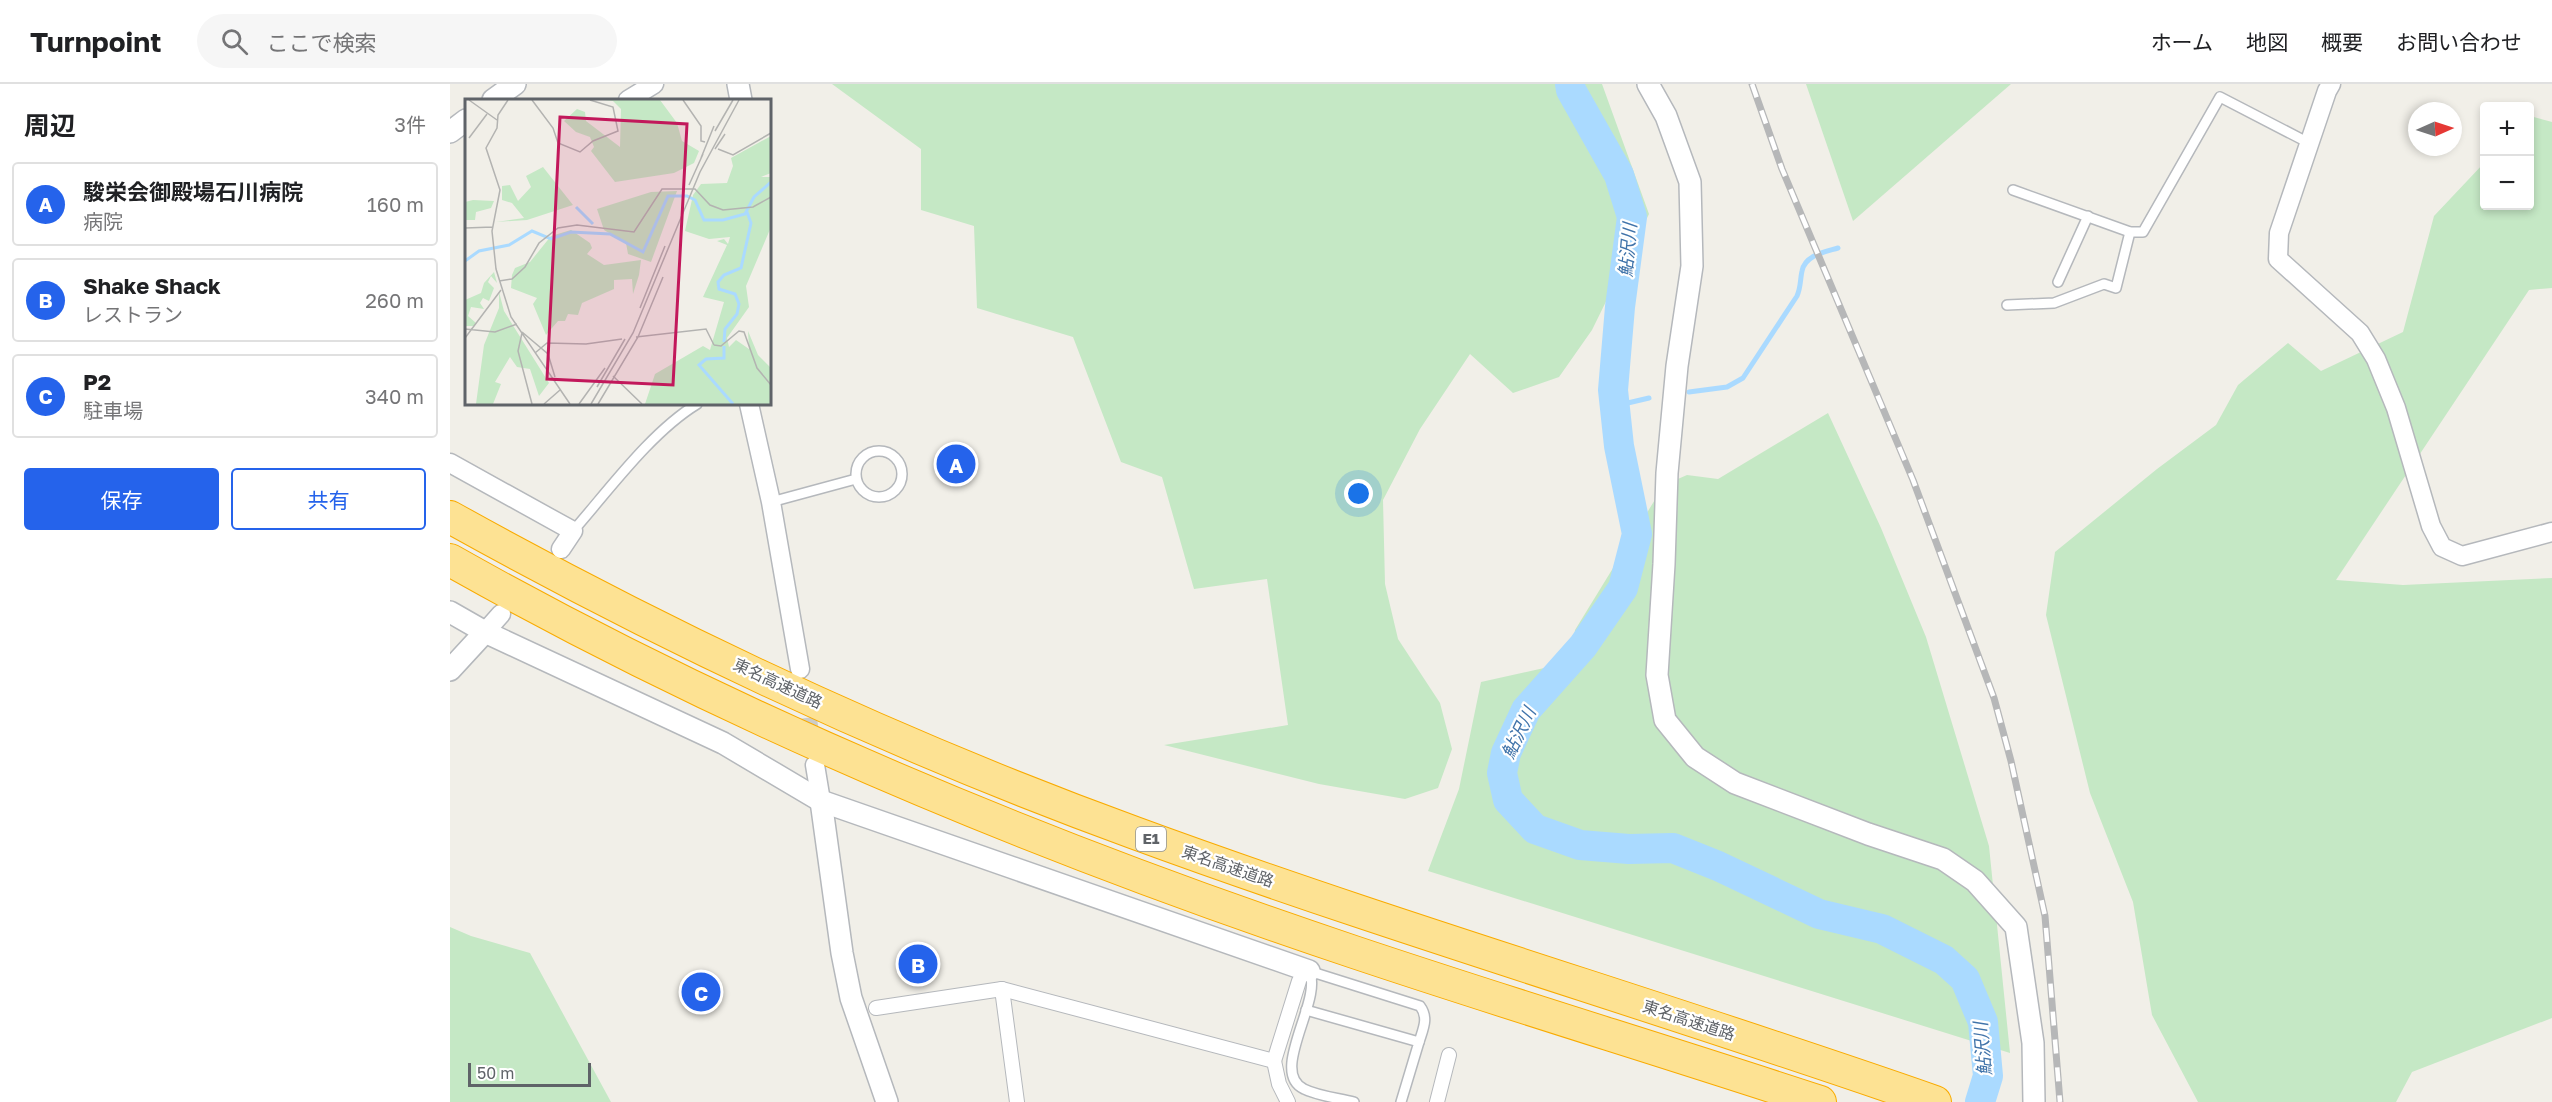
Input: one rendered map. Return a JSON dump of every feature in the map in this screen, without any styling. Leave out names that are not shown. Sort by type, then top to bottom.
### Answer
[{"type":"highway","name":"東名高速道路","points":[[450,517],[687,640],[865,724],[998,780],[1134,833],[1366,915],[1935,1102]]},
{"type":"highway","name":"E1","points":[[450,560],[672,675],[853,760],[1114,866],[1353,951],[1820,1102]]},
{"type":"street","points":[[493,99],[515,84]]},
{"type":"street","points":[[630,99],[654,84]]},
{"type":"street","points":[[738,84],[741,99]]},
{"type":"street","points":[[1648,84],[1666,117],[1690,182],[1692,266],[1677,366],[1667,473],[1664,564],[1656,675],[1665,720],[1695,757],[1735,783],[1868,834],[1943,859],[1975,881],[2016,927],[2033,1043],[2034,1102]]},
{"type":"street","points":[[2331,84],[2326,91],[2279,233],[2278,259],[2360,333],[2376,359],[2396,408],[2431,526],[2442,547],[2462,556],[2552,532]]},
{"type":"street","points":[[450,132],[465,121]]},
{"type":"street","points":[[749,405],[771,502],[800,669]]},
{"type":"street","points":[[450,463],[573,531],[561,549]]},
{"type":"street","points":[[450,612],[485,632],[723,743],[821,801],[1304,976],[1274,1061],[1279,1084],[1288,1102]]},
{"type":"street","points":[[450,670],[501,614]]},
{"type":"street","points":[[815,765],[842,952],[851,998],[887,1102]]},
{"type":"street","points":[[876,1008],[1002,990],[1274,1061]]},
{"type":"street","points":[[1002,990],[1017,1102]]},
{"type":"street","points":[[1437,1102],[1449,1054]]},
{"type":"lane","points":[[2013,190],[2130,232],[2143,232],[2220,97],[2309,143]]},
{"type":"lane","points":[[2058,282],[2088,216]]},
{"type":"lane","points":[[2007,304],[2054,303],[2104,284],[2116,288],[2130,232]]},
{"type":"lane","points":[[573,531],[679,414],[695,405]]},
{"type":"lane","points":[[875,451],[890,454],[896,459],[902,472],[898,487],[886,497],[871,496],[864,492],[856,479],[856,471],[862,458],[875,451]]},
{"type":"lane","points":[[771,502],[856,479]]},
{"type":"lane","points":[[1304,976],[1313,984],[1292,1059],[1294,1077],[1304,1089],[1354,1102]]},
{"type":"lane","points":[[1304,976],[1420,1006],[1425,1020],[1401,1102]]},
{"type":"lane","points":[[1306,1010],[1419,1042]]},
{"type":"green space","points":[[832,84],[1602,84],[1649,214],[1592,330],[1559,377],[1513,393],[1470,354],[1420,429],[1383,500],[1385,584],[1398,639],[1440,703],[1452,749],[1438,788],[1405,799],[1319,784],[1164,745],[1288,725],[1267,579],[1194,589],[1162,477],[1121,462],[1073,337],[977,308],[974,226],[921,210],[921,149]]},
{"type":"green space","points":[[1806,84],[2011,84],[1853,221]]},
{"type":"green space","points":[[2534,117],[2552,122],[2552,288],[2529,290],[2336,580],[2403,585],[2552,578],[2552,1018],[2412,1072],[2396,1102],[2198,1102],[2152,1015],[2133,902],[2090,793],[2046,615],[2055,552],[2157,469],[2216,425],[2238,385],[2288,343],[2321,371],[2403,332],[2434,216],[2480,167],[2480,210],[2534,210]]},
{"type":"green space","points":[[1828,413],[1881,528],[1926,637],[1989,846],[2010,1053],[1428,871],[1459,789],[1481,682],[1571,662],[1575,630],[1664,485],[1687,475],[1718,479]]},
{"type":"green space","points":[[450,927],[471,936],[530,953],[611,1102],[450,1102]]},
{"type":"waterway","name":"鮎沢川","points":[[1570,84],[1571,90],[1619,175],[1632,217],[1620,307],[1613,390],[1619,446],[1637,534],[1623,588],[1583,646],[1526,710],[1506,753],[1502,773],[1508,800],[1535,829],[1580,845],[1629,849],[1673,848],[1718,866],[1819,914],[1882,929],[1944,960],[1965,979],[1983,1022],[1988,1076],[1980,1102]]},
{"type":"waterway","points":[[1689,392],[1727,387],[1743,378],[1797,296],[1802,271],[1807,261],[1816,255],[1838,248]]},
{"type":"waterway","points":[[1615,406],[1649,398]]},
{"type":"tunnel","points":[[804,691],[812,747]]},
{"type":"railway","points":[[1752,84],[1782,169],[1913,480],[1994,698],[2011,761],[2045,916],[2060,1102]]},
{"type":"place","name":"駿栄会御殿場石川病院","points":[[956,464]]},
{"type":"place","name":"Shake Shack","points":[[918,964]]},
{"type":"place","name":"P2","points":[[701,992]]}]
